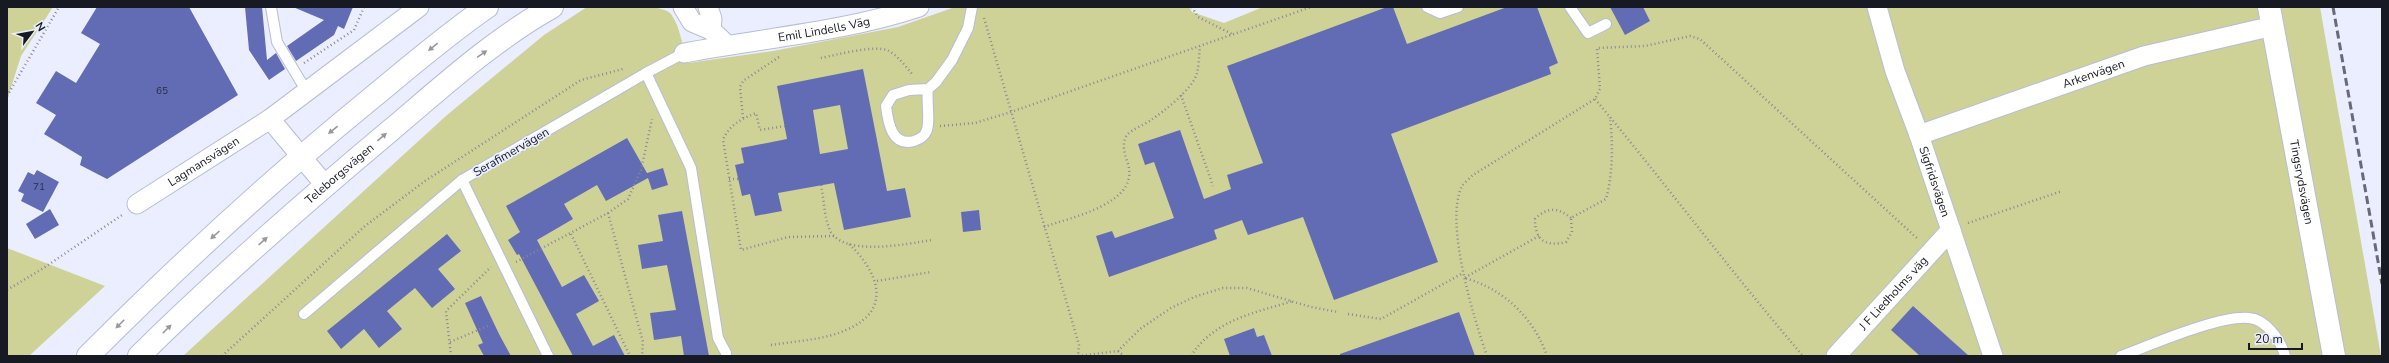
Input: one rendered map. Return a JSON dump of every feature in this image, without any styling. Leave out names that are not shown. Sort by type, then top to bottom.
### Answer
[{"type":"main road","points":[[88,356],[156,288],[301,156],[453,30],[487,7]]},
{"type":"main road","name":"Teleborgsvägen","points":[[139,356],[175,321],[325,185],[472,61],[552,7]]},
{"type":"main road","name":"Tingsrydsvägen","points":[[2271,16],[2334,356]]},
{"type":"street","name":"Lagmansvägen","points":[[137,204],[270,120],[419,7]]},
{"type":"street","points":[[683,7],[692,22],[711,30],[728,45]]},
{"type":"street","points":[[708,7],[712,20],[711,30]]},
{"type":"street","name":"Emil Lindells Väg","points":[[684,53],[768,40],[881,18],[919,7]]},
{"type":"street","name":"Sigfridsvägen","points":[[1877,7],[1894,71],[1919,135],[1992,356]]},
{"type":"street","name":"Arkenvägen","points":[[1919,135],[2144,56],[2271,16]]},
{"type":"street","points":[[270,120],[325,185]]},
{"type":"street","name":"J F Liedholms väg","points":[[1836,356],[1951,230]]},
{"type":"lane","points":[[271,7],[277,42],[307,92]]},
{"type":"lane","points":[[928,89],[893,95],[886,106],[888,126],[896,138],[908,143],[921,139],[928,126],[926,103],[928,89],[952,60],[968,28],[972,7]]},
{"type":"lane","points":[[1427,7],[1440,13],[1458,7]]},
{"type":"lane","points":[[1570,7],[1588,33],[1606,24]]},
{"type":"lane","name":"Serafimervägen","points":[[548,356],[462,180],[646,73],[684,53]]},
{"type":"lane","points":[[646,73],[691,168],[718,338],[726,353]]},
{"type":"lane","points":[[304,314],[462,180]]},
{"type":"lane","points":[[2121,356],[2209,325],[2234,318],[2251,318],[2268,326],[2283,348],[2285,356]]},
{"type":"path","points":[[7,96],[59,7]]},
{"type":"path","points":[[294,70],[354,30],[364,7]]},
{"type":"path","points":[[1192,7],[1198,17],[1232,35]]},
{"type":"path","points":[[928,126],[975,123],[1011,112],[1311,7]]},
{"type":"path","points":[[984,14],[1079,345],[1078,356],[1118,351],[1140,330],[1171,308],[1194,297],[1223,288],[1247,288],[1338,312]]},
{"type":"path","points":[[1486,356],[1463,273],[1457,214],[1463,186],[1473,175],[1595,100],[1600,89],[1597,48],[1645,46],[1690,36],[1700,39],[1931,251]]},
{"type":"path","points":[[1044,227],[1107,205],[1116,199],[1127,184],[1130,173],[1124,145],[1127,135],[1168,109],[1181,95],[1197,75],[1200,46]]},
{"type":"path","points":[[821,58],[874,48],[888,50],[902,61],[913,75],[916,90]]},
{"type":"path","points":[[743,118],[740,87],[743,81],[786,53]]},
{"type":"path","points":[[1181,95],[1213,186]]},
{"type":"path","points":[[451,356],[446,310],[482,273],[571,234],[628,200],[641,170],[657,97]]},
{"type":"path","points":[[1595,100],[1688,212],[1761,307],[1803,356]]},
{"type":"path","points":[[771,345],[846,331],[856,325],[872,308],[877,296],[877,281],[863,257],[848,243],[834,236],[788,237],[742,250],[723,140],[726,131],[743,118],[756,113],[760,130],[784,126]]},
{"type":"path","points":[[1571,218],[1606,199],[1609,189],[1612,135],[1610,117]]},
{"type":"path","points":[[729,180],[738,179]]},
{"type":"path","points":[[821,185],[829,229],[834,236]]},
{"type":"path","points":[[1951,230],[2062,191]]},
{"type":"path","points":[[7,290],[42,269],[137,204]]},
{"type":"path","points":[[1553,209],[1563,211],[1571,218],[1572,232],[1566,242],[1554,245],[1542,241],[1535,231],[1535,219],[1543,211],[1553,209]]},
{"type":"path","points":[[608,213],[643,342],[642,356]]},
{"type":"path","points":[[571,234],[630,356]]},
{"type":"path","points":[[1464,278],[1539,236]]},
{"type":"path","points":[[848,243],[895,247],[931,240]]},
{"type":"path","points":[[877,281],[930,272]]},
{"type":"path","points":[[1348,314],[1381,319],[1463,273]]},
{"type":"path","points":[[1464,278],[1477,281],[1498,292],[1512,303],[1536,330],[1547,356]]},
{"type":"path","points":[[1191,356],[1200,341],[1217,328],[1237,319],[1293,301]]},
{"type":"path","points":[[450,342],[490,325]]},
{"type":"path","points":[[1118,351],[1124,356]]},
{"type":"green space","points":[[7,7],[53,7],[21,56],[7,100]]},
{"type":"green space","points":[[587,7],[644,7],[665,10],[671,14],[677,25],[688,63],[773,51],[898,27],[955,7],[1189,7],[1192,12],[1224,23],[1263,7],[2320,7],[2381,356],[183,356],[447,115],[544,35]]},
{"type":"green space","points":[[7,248],[105,286],[29,356],[7,356]]},
{"type":"building","points":[[97,7],[189,7],[238,95],[107,179],[80,165],[82,157],[44,134],[56,115],[36,103],[56,71],[76,83],[100,44],[81,33]]},
{"type":"building","points":[[245,7],[262,7],[267,60],[276,53],[285,69],[269,80],[249,50]]},
{"type":"building","points":[[293,7],[353,7],[344,29],[338,26],[334,35],[296,61],[287,46],[324,20]]},
{"type":"building","points":[[1387,7],[1393,7],[1407,44],[1507,7],[1537,7],[1558,63],[1549,67],[1551,74],[1391,134],[1438,262],[1334,300],[1303,217],[1248,235],[1242,220],[1214,230],[1217,239],[1109,277],[1096,236],[1112,231],[1115,238],[1174,218],[1154,162],[1145,165],[1138,144],[1180,130],[1204,199],[1231,189],[1227,175],[1263,163],[1227,66]]},
{"type":"building","points":[[1610,7],[1643,7],[1650,21],[1625,35]]},
{"type":"building","points":[[863,69],[887,191],[905,188],[911,217],[844,230],[834,183],[778,193],[782,211],[755,216],[750,194],[742,196],[735,165],[744,163],[741,148],[787,139],[777,86]],"holes":[[[840,105],[848,149],[820,154],[813,110]]]},
{"type":"building","points":[[627,138],[647,173],[663,168],[668,185],[652,190],[648,178],[606,201],[597,185],[564,204],[573,219],[537,240],[562,287],[584,275],[599,301],[576,314],[593,346],[614,335],[625,356],[573,356],[519,254],[517,255],[508,240],[520,232],[506,206]]},
{"type":"building","points":[[37,170],[59,182],[43,212],[21,201],[24,194],[18,191],[28,172],[34,175]]},
{"type":"building","points":[[50,209],[59,225],[35,239],[26,224]]},
{"type":"building","points":[[979,210],[981,230],[963,232],[961,212]]},
{"type":"building","points":[[682,211],[709,356],[684,356],[681,336],[654,340],[650,313],[676,310],[667,265],[642,269],[638,245],[663,241],[658,215]]},
{"type":"building","points":[[447,234],[461,251],[438,269],[455,289],[432,308],[415,288],[387,311],[402,329],[379,348],[364,329],[341,349],[327,331]]},
{"type":"building","points":[[481,296],[511,356],[484,356],[478,345],[483,343],[465,303]]},
{"type":"building","points":[[1913,306],[1969,356],[1920,356],[1891,330]]},
{"type":"building","points":[[1459,312],[1475,356],[1340,356],[1340,354]]},
{"type":"building","points":[[1254,328],[1257,337],[1264,335],[1272,356],[1230,356],[1224,339]]},
{"type":"railway","points":[[2333,7],[2382,284]]}]
